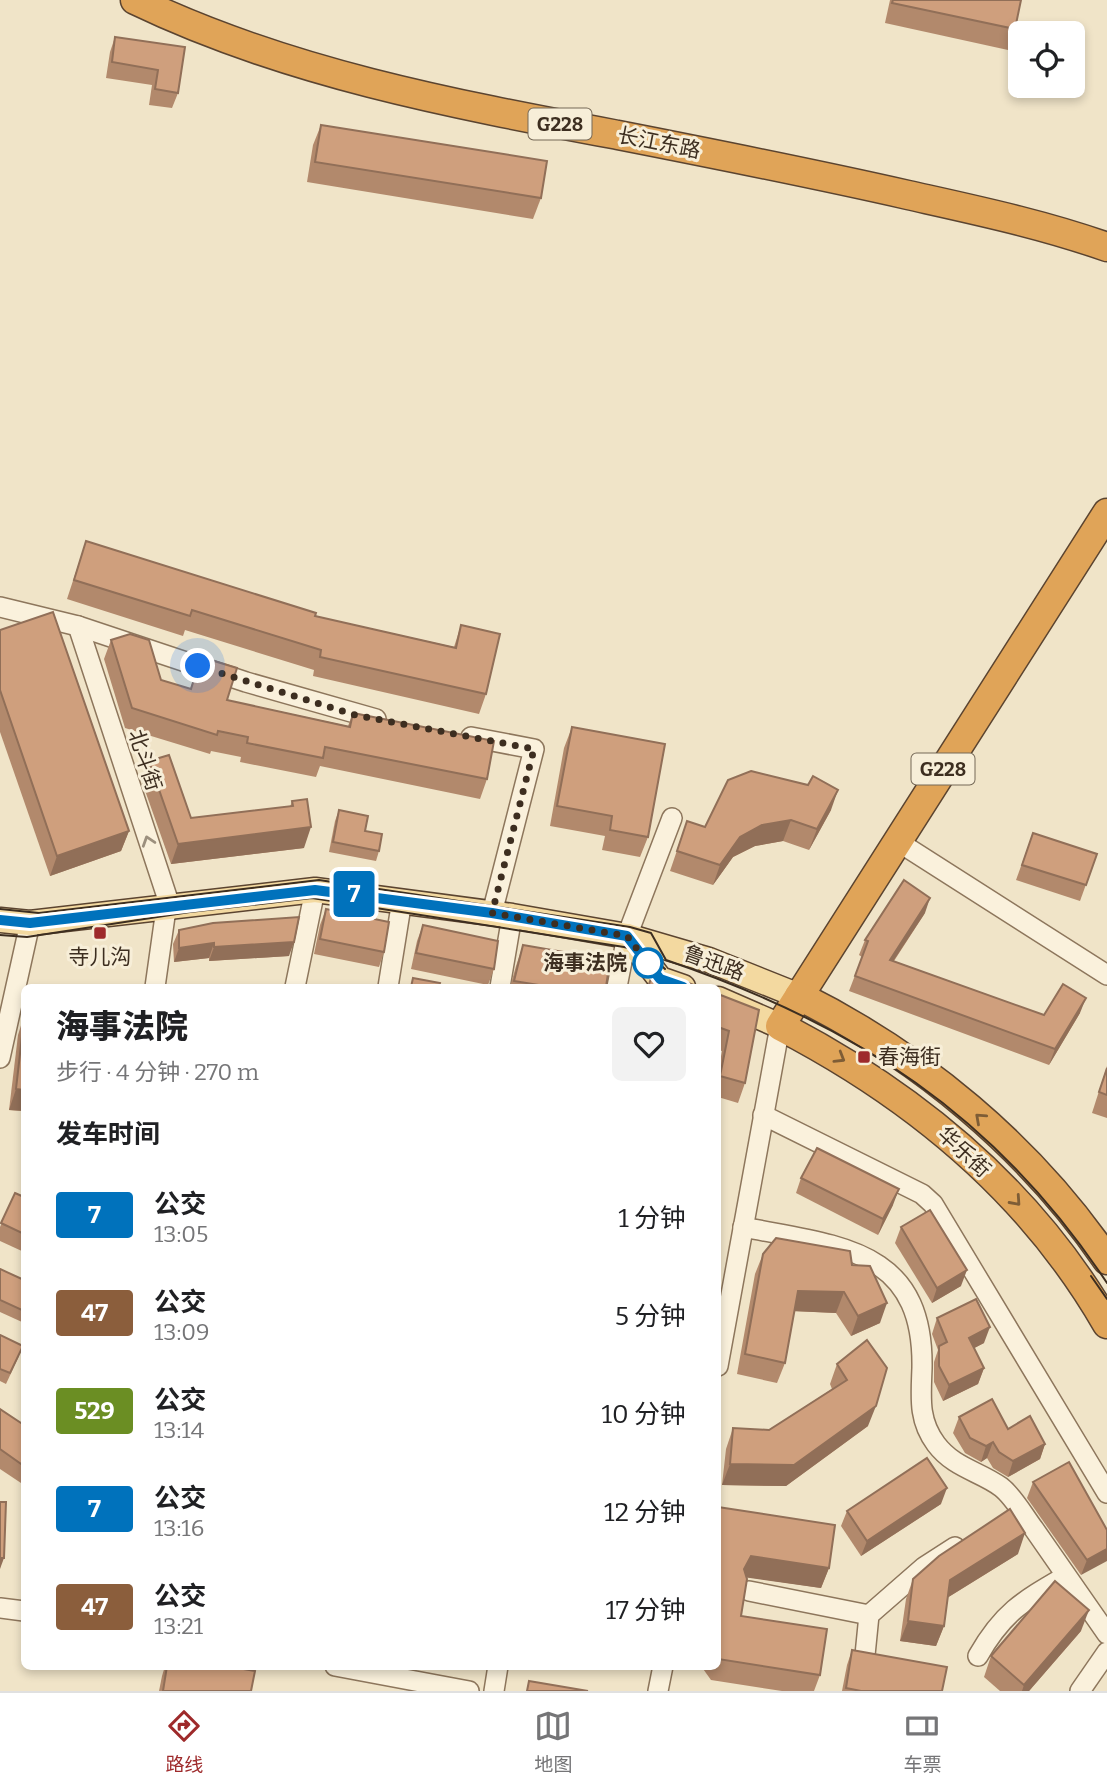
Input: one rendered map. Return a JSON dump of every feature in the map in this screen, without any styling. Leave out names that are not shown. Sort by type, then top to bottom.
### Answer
[{"type":"highway","name":"长江东路","points":[[135,0],[190,26],[284,59],[391,89],[499,113],[785,167],[995,214],[1107,247]]},
{"type":"highway","name":"长江东路","points":[[179,0],[290,41],[408,74],[502,96],[789,150],[1009,201],[1107,228]]},
{"type":"highway","name":"G228","points":[[780,1026],[1107,513]]},
{"type":"highway","name":"华乐街","points":[[799,996],[876,1039],[919,1067],[958,1098],[1031,1167],[1066,1205],[1107,1260]]},
{"type":"highway","name":"华乐街","points":[[780,1026],[898,1095],[969,1154],[1040,1228],[1070,1266],[1107,1324]]},
{"type":"main road","name":"鲁迅路","points":[[0,920],[30,923],[315,890],[502,914],[627,936],[709,960],[799,996]]},
{"type":"main road","name":"鲁迅路","points":[[627,936],[660,979],[674,984]]},
{"type":"main road","name":"鲁迅路","points":[[721,1000],[780,1026]]},
{"type":"street","points":[[0,607],[78,626],[355,715],[396,723]]},
{"type":"street","name":"北斗街","points":[[78,626],[170,906]]},
{"type":"street","points":[[452,734],[534,749],[502,914],[500,984]]},
{"type":"street","points":[[618,984],[627,936],[672,818]]},
{"type":"street","points":[[897,841],[1107,975]]},
{"type":"street","points":[[296,984],[315,890]]},
{"type":"street","points":[[388,984],[402,900]]},
{"type":"street","points":[[155,984],[165,916],[170,906]]},
{"type":"street","points":[[0,1058],[30,923]]},
{"type":"street","points":[[721,1349],[780,1026]]},
{"type":"street","points":[[763,1115],[922,1195],[933,1204],[1107,1493]]},
{"type":"street","points":[[743,1227],[846,1248],[876,1262],[901,1284],[915,1311],[922,1337],[920,1402],[925,1425],[954,1464],[1002,1488],[1011,1509],[1066,1576],[1107,1634]]},
{"type":"street","points":[[865,1655],[869,1615],[924,1567],[970,1536]]},
{"type":"street","points":[[978,1656],[991,1633],[1017,1604],[1066,1576]]},
{"type":"street","points":[[749,1591],[869,1615]]},
{"type":"street","points":[[0,1608],[21,1611]]},
{"type":"street","points":[[1080,1691],[1107,1652]]},
{"type":"street","points":[[356,1670],[469,1691]]},
{"type":"street","points":[[494,1691],[497,1670]]},
{"type":"street","points":[[658,1691],[662,1670]]},
{"type":"building","points":[[893,0],[1021,0],[1017,21],[1008,21],[1008,28],[892,3]]},
{"type":"building","points":[[115,37],[185,47],[178,93],[155,89],[158,70],[112,62]]},
{"type":"building","points":[[321,125],[547,161],[541,198],[315,162]]},
{"type":"building","points":[[86,541],[316,613],[315,616],[456,648],[461,625],[500,634],[486,694],[320,657],[321,650],[192,610],[190,616],[74,580]]},
{"type":"building","points":[[53,612],[129,831],[57,856],[0,690],[0,630]]},
{"type":"building","points":[[130,634],[149,640],[161,680],[191,689],[201,657],[237,668],[227,700],[350,727],[353,713],[494,741],[487,779],[325,747],[323,758],[247,743],[248,737],[218,731],[217,735],[132,708],[111,640]]},
{"type":"building","points":[[572,727],[665,744],[648,837],[610,830],[612,816],[557,806]]},
{"type":"building","points":[[169,755],[191,818],[293,806],[292,801],[307,799],[311,827],[178,844],[149,761]]},
{"type":"building","points":[[751,771],[808,785],[813,776],[838,790],[817,829],[791,820],[762,825],[740,837],[720,865],[677,851],[687,821],[705,827],[728,780]]},
{"type":"building","points":[[339,810],[368,816],[365,831],[382,834],[379,851],[333,842]]},
{"type":"building","points":[[1033,833],[1097,854],[1086,885],[1022,865]]},
{"type":"building","points":[[904,880],[930,898],[890,960],[1044,1015],[1063,984],[1086,998],[1055,1049],[855,976],[868,941],[865,940]]},
{"type":"building","points":[[326,909],[389,922],[384,952],[320,939]]},
{"type":"building","points":[[299,917],[294,942],[214,947],[214,943],[179,948],[179,930],[213,923]]},
{"type":"building","points":[[423,925],[498,941],[494,969],[416,953]]},
{"type":"building","points":[[523,945],[610,960],[606,984],[532,984],[514,981]]},
{"type":"building","points":[[654,970],[691,984],[649,984]]},
{"type":"building","points":[[413,978],[440,983],[440,984],[412,984]]},
{"type":"building","points":[[721,995],[759,1010],[745,1083],[721,1076],[729,1031],[721,1028]]},
{"type":"building","points":[[21,1045],[21,1090],[16,1089]]},
{"type":"building","points":[[1107,1068],[1107,1095],[1099,1092]]},
{"type":"building","points":[[817,1148],[899,1189],[883,1219],[801,1178]]},
{"type":"building","points":[[15,1193],[21,1196],[21,1233],[1,1223]]},
{"type":"building","points":[[930,1210],[967,1270],[937,1288],[901,1227]]},
{"type":"building","points":[[776,1238],[850,1251],[852,1265],[870,1266],[887,1303],[858,1316],[844,1292],[798,1291],[785,1363],[745,1354],[763,1254]]},
{"type":"building","points":[[0,1269],[21,1279],[21,1310],[0,1300]]},
{"type":"building","points":[[976,1299],[990,1327],[969,1338],[984,1368],[949,1385],[939,1366],[939,1346],[947,1342],[937,1318]]},
{"type":"building","points":[[0,1335],[21,1345],[21,1350],[10,1373],[0,1369]]},
{"type":"building","points":[[867,1340],[887,1368],[876,1406],[794,1465],[730,1464],[733,1428],[769,1430],[847,1380],[837,1364]]},
{"type":"building","points":[[992,1399],[1008,1429],[1030,1416],[1045,1444],[1013,1461],[999,1452],[993,1442],[986,1446],[970,1438],[959,1417]]},
{"type":"building","points":[[0,1409],[21,1423],[21,1464],[0,1449]]},
{"type":"building","points":[[927,1458],[947,1488],[867,1541],[847,1511]]},
{"type":"building","points":[[1069,1462],[1107,1530],[1107,1549],[1087,1560],[1033,1482]]},
{"type":"building","points":[[0,1502],[6,1502],[4,1558],[0,1558]]},
{"type":"building","points":[[721,1507],[835,1525],[829,1568],[751,1556],[744,1569],[747,1579],[741,1616],[827,1629],[820,1675],[721,1659]]},
{"type":"building","points":[[1010,1509],[1025,1533],[950,1580],[944,1626],[908,1621],[913,1579],[939,1556]]},
{"type":"building","points":[[1055,1581],[1089,1610],[1024,1685],[991,1656]]},
{"type":"building","points":[[852,1650],[947,1667],[942,1691],[861,1691],[846,1688]]},
{"type":"building","points":[[166,1670],[255,1671],[251,1691],[163,1691]]},
{"type":"building","points":[[529,1681],[588,1691],[527,1691]]},
{"type":"tram line","points":[[0,909],[39,913],[319,880],[630,927],[651,933],[666,960],[734,985],[799,1014],[859,1046],[915,1082],[968,1124],[1018,1171],[1064,1224],[1107,1283]]},
{"type":"tram line","points":[[0,935],[27,937],[190,912],[312,898],[624,947],[648,953],[665,969]]},
{"type":"tram line","points":[[1091,1276],[1107,1299]]},
{"type":"bus line","name":"7","points":[[0,920],[30,923],[315,890],[492,913],[627,936],[660,979],[674,984]]},
{"type":"place","name":"寺儿沟","points":[[100,933]]},
{"type":"place","name":"海事法院","points":[[648,963]]},
{"type":"place","name":"春海街","points":[[864,1057]]},
{"type":"route","points":[[198,666],[355,715],[534,749],[492,913],[627,936],[648,963]]}]
